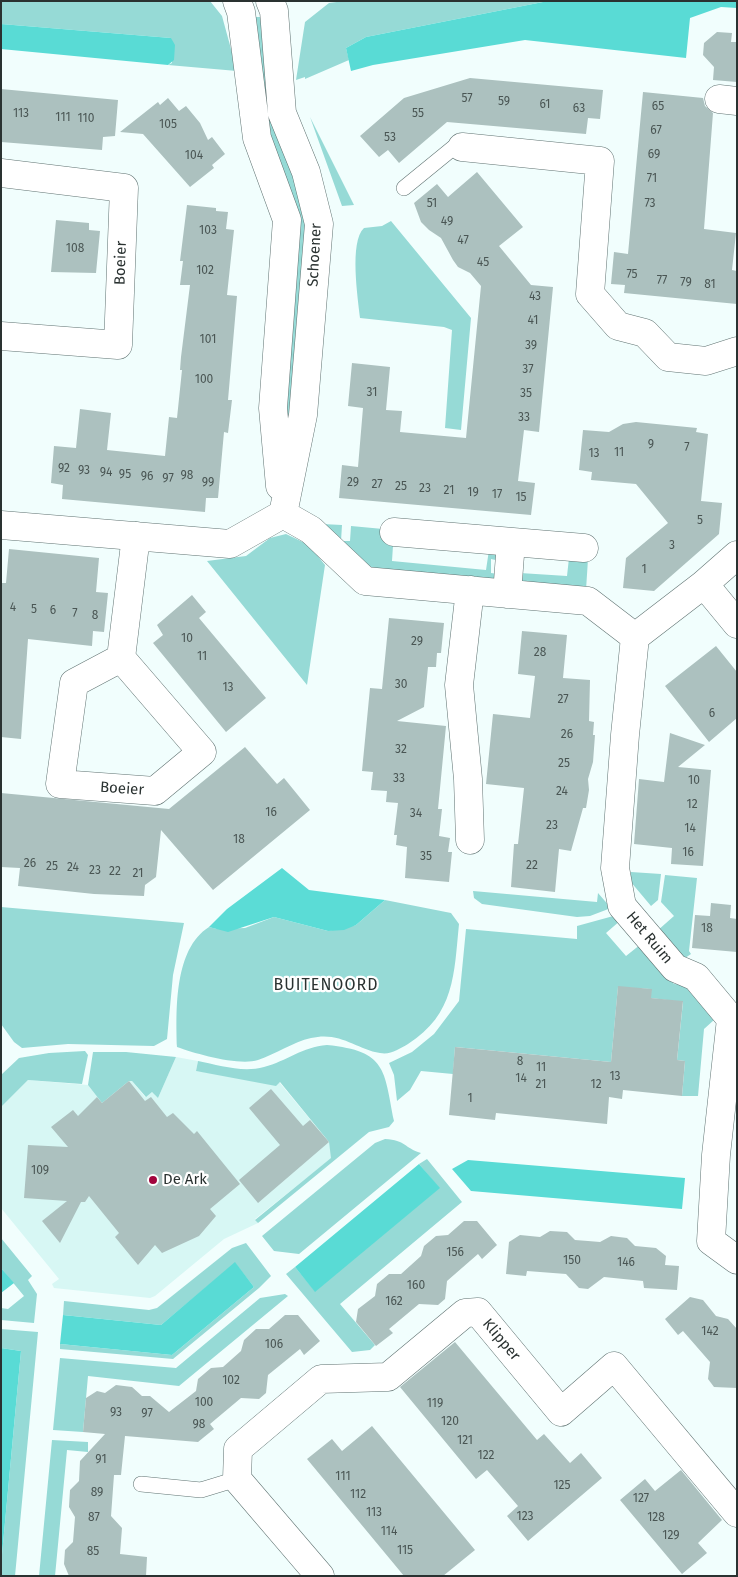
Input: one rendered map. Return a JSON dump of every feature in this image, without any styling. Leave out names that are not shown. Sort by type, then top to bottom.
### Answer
[{"type":"street","name":"Schoener","points":[[270,1],[274,11],[282,113],[306,172],[318,224],[303,415],[283,514]]},
{"type":"street","name":"Schoener","points":[[241,5],[257,138],[288,220],[273,408],[283,514]]},
{"type":"street","points":[[462,147],[600,161],[590,294],[618,326],[645,334],[668,357],[706,361],[737,351]]},
{"type":"street","name":"Boeier","points":[[1,173],[124,188],[118,345],[1,336]]},
{"type":"street","points":[[1,525],[230,544],[283,514],[311,530],[365,581],[588,601],[636,637],[704,584],[737,555]]},
{"type":"street","points":[[394,532],[584,548]]},
{"type":"street","points":[[121,658],[136,536]]},
{"type":"street","points":[[507,594],[512,542]]},
{"type":"street","points":[[704,584],[737,624]]},
{"type":"street","points":[[470,590],[459,685],[468,779],[470,840]]},
{"type":"street","name":"Het Ruim","points":[[636,637],[625,735],[614,868],[622,906],[675,968],[696,977],[734,1020],[716,1154],[711,1241],[737,1260]]},
{"type":"street","name":"Boeier","points":[[121,658],[202,752],[155,791],[60,784],[74,683],[121,658]]},
{"type":"street","name":"Klipper","points":[[237,1479],[238,1449],[321,1379],[388,1377],[465,1313],[478,1312],[561,1412],[614,1366],[737,1513]]},
{"type":"street","points":[[237,1479],[320,1576]]},
{"type":"lane","points":[[404,188],[453,148],[462,147]]},
{"type":"lane","points":[[141,1484],[201,1490],[237,1479]]},
{"type":"shaded area","points":[[1,1],[210,1],[222,16],[237,71],[168,65],[172,63],[171,38],[1,24]]},
{"type":"shaded area","points":[[344,1],[548,1],[366,37],[346,48],[349,60],[305,79],[305,77],[296,80],[305,22],[329,3]]},
{"type":"shaded area","points":[[548,1],[737,1],[737,8],[721,7],[690,18],[686,58],[525,40],[373,65],[351,71],[346,48],[366,37]]},
{"type":"shaded area","points":[[253,17],[266,17],[306,206],[295,419],[287,424],[271,149]]},
{"type":"shaded area","points":[[1,24],[171,38],[175,45],[174,60],[168,65],[1,49]]},
{"type":"shaded area","points":[[310,117],[354,205],[342,206]]},
{"type":"shaded area","points":[[391,221],[471,318],[461,430],[445,428],[452,330],[444,327],[360,318],[356,284],[356,257],[359,235],[364,228],[382,226]]},
{"type":"shaded area","points":[[322,524],[342,525],[341,541],[350,541],[351,526],[394,530],[392,561],[486,570],[489,550],[497,552],[500,561],[491,559],[491,573],[499,574],[495,581],[365,567]]},
{"type":"shaded area","points":[[286,534],[309,545],[325,565],[307,685],[207,561],[246,556],[270,538]]},
{"type":"shaded area","points":[[569,558],[588,559],[586,590],[518,584],[520,573],[567,576]]},
{"type":"shaded area","points":[[282,868],[309,890],[385,900],[356,925],[344,930],[328,931],[274,917],[228,932],[209,927],[227,909]]},
{"type":"shaded area","points":[[631,872],[661,874],[658,900],[651,906],[630,881]]},
{"type":"shaded area","points":[[665,875],[697,878],[689,951],[691,954],[682,960],[657,931],[674,916],[661,902]]},
{"type":"shaded area","points":[[473,891],[597,902],[598,893],[611,908],[590,916],[577,917],[482,904],[474,898]]},
{"type":"shaded area","points":[[385,900],[451,913],[459,924],[456,960],[449,992],[435,1020],[408,1044],[395,1051],[380,1053],[339,1039],[321,1036],[304,1040],[258,1060],[250,1061],[217,1058],[177,1047],[177,999],[183,965],[189,950],[198,937],[209,927],[217,929],[245,928],[274,917],[328,931],[356,925]]},
{"type":"shaded area","points":[[1,907],[184,923],[173,975],[167,1039],[154,1046],[68,1044],[22,1048],[14,1042],[1,1024]]},
{"type":"shaded area","points":[[617,915],[621,920],[606,933],[626,956],[641,944],[674,984],[684,985],[714,1020],[704,1029],[698,1096],[682,1096],[685,1061],[677,1060],[683,1002],[651,998],[651,989],[618,987],[611,1062],[455,1047],[453,1074],[421,1071],[410,1090],[397,1101],[394,1075],[389,1063],[412,1052],[434,1034],[459,1001],[466,929],[577,939],[577,926]]},
{"type":"shaded area","points":[[327,1045],[361,1052],[372,1058],[384,1076],[394,1121],[389,1127],[369,1132],[258,1223],[255,1220],[331,1158],[329,1142],[280,1082],[276,1086],[196,1071],[198,1061],[231,1068],[256,1069],[310,1048]]},
{"type":"shaded area","points":[[85,1051],[88,1055],[82,1084],[28,1080],[1,1107],[1,1075],[19,1058],[49,1053]]},
{"type":"shaded area","points":[[93,1052],[126,1052],[176,1057],[158,1098],[152,1092],[146,1097],[132,1081],[129,1081],[102,1103],[88,1085]]},
{"type":"shaded area","name":"De Ark","points":[[176,1057],[198,1061],[196,1071],[279,1082],[329,1142],[332,1158],[255,1219],[258,1223],[224,1239],[155,1296],[150,1298],[54,1288],[52,1284],[59,1279],[1,1208],[1,1107],[28,1080],[88,1085],[102,1103],[129,1081],[132,1081],[145,1097],[152,1092],[158,1098]]},
{"type":"shaded area","points":[[385,1139],[397,1141],[421,1153],[299,1254],[274,1251],[262,1236],[375,1143]]},
{"type":"shaded area","points":[[427,1159],[462,1202],[340,1304],[375,1345],[370,1350],[352,1352],[286,1274],[295,1267],[315,1291],[439,1188],[419,1164]]},
{"type":"shaded area","points":[[468,1160],[685,1178],[682,1209],[471,1191],[452,1169]]},
{"type":"shaded area","points":[[419,1164],[440,1188],[315,1292],[295,1267]]},
{"type":"shaded area","points":[[1,1238],[32,1276],[28,1280],[37,1294],[34,1323],[1,1320],[1,1308],[8,1309],[24,1296],[1,1268]]},
{"type":"shaded area","points":[[246,1243],[271,1276],[173,1359],[60,1349],[60,1344],[172,1355],[254,1287],[235,1263],[161,1325],[63,1315],[64,1301],[149,1310],[157,1308],[232,1248]]},
{"type":"shaded area","points":[[235,1262],[254,1287],[172,1355],[60,1344],[63,1315],[161,1325]]},
{"type":"shaded area","points":[[1,1268],[14,1283],[1,1293]]},
{"type":"shaded area","points":[[285,1294],[288,1296],[179,1386],[88,1376],[83,1432],[53,1430],[60,1358],[176,1368],[260,1298]]},
{"type":"shaded area","points":[[1,1329],[38,1332],[15,1576],[1,1576],[1,1565],[21,1351],[1,1348]]},
{"type":"shaded area","points":[[1,1348],[21,1351],[1,1565]]},
{"type":"shaded area","points":[[52,1440],[88,1442],[88,1452],[67,1450],[55,1576],[39,1576]]},
{"type":"building","points":[[717,32],[732,33],[731,42],[737,42],[737,82],[713,80],[714,67],[703,55],[704,43]]},
{"type":"building","points":[[470,78],[603,90],[600,119],[588,118],[586,134],[447,122],[399,163],[388,150],[379,157],[360,136],[404,98]]},
{"type":"building","points":[[1,89],[118,100],[115,136],[103,137],[102,150],[1,142]]},
{"type":"building","points":[[643,92],[703,98],[705,106],[713,113],[704,229],[736,233],[732,270],[737,271],[737,304],[624,293],[625,285],[611,284],[614,252],[628,254]]},
{"type":"building","points":[[168,98],[179,111],[186,106],[200,123],[208,140],[212,137],[225,154],[212,165],[214,168],[190,187],[143,134],[120,132],[158,102],[160,105]]},
{"type":"building","points":[[477,172],[523,227],[499,246],[531,285],[553,287],[539,432],[524,430],[518,481],[535,483],[531,515],[339,498],[342,465],[358,467],[363,408],[348,406],[352,363],[390,367],[386,410],[402,411],[400,432],[466,438],[481,286],[470,273],[458,267],[441,238],[421,222],[414,203],[437,184],[448,197]]},
{"type":"building","points":[[187,205],[216,208],[216,211],[228,212],[226,229],[234,230],[227,295],[237,296],[228,400],[232,400],[228,433],[224,432],[218,498],[206,498],[205,512],[62,499],[63,485],[51,483],[54,446],[76,448],[80,409],[111,413],[107,450],[165,456],[169,417],[177,418],[182,370],[180,370],[181,357],[190,285],[180,285],[183,261],[180,261]]},
{"type":"building","points":[[56,220],[89,223],[89,230],[100,231],[96,273],[51,272]]},
{"type":"building","points":[[636,422],[697,428],[696,432],[708,434],[701,501],[722,503],[719,534],[654,591],[623,588],[626,558],[668,523],[636,484],[591,480],[592,472],[579,470],[583,430],[609,432],[623,424]]},
{"type":"building","points":[[9,549],[99,558],[96,592],[108,593],[104,632],[93,631],[92,646],[28,639],[21,739],[1,737],[1,583],[6,583]]},
{"type":"building","points":[[192,595],[206,612],[199,618],[266,698],[226,732],[153,643],[163,635],[157,625]]},
{"type":"building","points":[[389,618],[444,623],[441,653],[437,653],[436,667],[428,667],[424,707],[397,721],[446,726],[438,809],[442,809],[439,836],[450,838],[448,852],[452,852],[449,882],[405,878],[407,847],[396,845],[397,835],[394,835],[398,803],[386,802],[387,791],[371,790],[373,772],[362,771],[370,688],[382,689]]},
{"type":"building","points":[[522,631],[567,635],[563,678],[590,680],[589,721],[594,722],[593,735],[595,735],[593,762],[588,779],[589,790],[586,808],[583,808],[571,851],[559,849],[555,892],[511,887],[514,844],[518,844],[524,788],[486,784],[493,714],[530,718],[535,676],[518,674]]},
{"type":"building","points":[[716,646],[737,672],[737,718],[709,742],[665,686]]},
{"type":"building","points":[[670,733],[705,745],[678,767],[711,770],[703,866],[671,864],[672,848],[634,844],[639,779],[664,782]]},
{"type":"building","points":[[245,747],[277,784],[284,778],[310,810],[213,890],[161,830],[156,877],[145,885],[144,896],[94,894],[18,886],[20,868],[1,867],[1,793],[169,809]]},
{"type":"building","points":[[711,903],[731,905],[730,918],[737,919],[737,952],[692,948],[695,915],[710,916]]},
{"type":"building","points":[[618,986],[652,989],[651,998],[683,1001],[677,1060],[685,1061],[682,1096],[623,1090],[622,1099],[609,1097],[607,1124],[496,1113],[495,1120],[449,1115],[455,1047],[611,1062]]},
{"type":"building","points":[[129,1081],[145,1101],[151,1097],[167,1117],[173,1113],[194,1134],[197,1131],[240,1184],[210,1209],[216,1216],[199,1236],[162,1253],[155,1245],[138,1265],[115,1237],[119,1233],[89,1196],[85,1202],[81,1202],[60,1243],[42,1221],[67,1201],[24,1198],[28,1145],[68,1147],[51,1127],[73,1110],[78,1116],[97,1097],[102,1103]]},
{"type":"building","points":[[271,1089],[303,1126],[310,1120],[329,1142],[258,1203],[239,1180],[280,1145],[249,1108]]},
{"type":"building","points":[[464,1221],[477,1221],[497,1245],[482,1259],[478,1254],[447,1281],[445,1299],[438,1305],[419,1304],[389,1329],[393,1333],[376,1346],[356,1322],[358,1309],[375,1296],[377,1284],[389,1274],[401,1274],[421,1256],[424,1246],[436,1236],[448,1235]]},
{"type":"building","points":[[550,1231],[567,1232],[575,1240],[600,1242],[611,1236],[627,1238],[635,1246],[656,1248],[666,1256],[665,1265],[679,1266],[677,1290],[644,1288],[643,1281],[604,1277],[588,1289],[579,1288],[566,1274],[527,1271],[526,1276],[506,1274],[509,1242],[520,1235],[540,1237]]},
{"type":"building","points":[[690,1297],[703,1300],[716,1316],[728,1319],[737,1329],[737,1388],[714,1387],[708,1379],[710,1362],[683,1331],[678,1335],[665,1319]]},
{"type":"building","points":[[285,1315],[298,1315],[320,1341],[304,1355],[300,1349],[268,1375],[266,1393],[259,1399],[241,1398],[210,1424],[214,1429],[198,1442],[125,1436],[121,1475],[114,1475],[111,1516],[122,1528],[120,1554],[147,1557],[146,1576],[69,1576],[64,1564],[65,1550],[73,1542],[75,1517],[69,1507],[70,1490],[79,1481],[80,1461],[105,1434],[83,1432],[86,1398],[97,1391],[105,1393],[116,1385],[132,1387],[142,1396],[150,1396],[169,1412],[196,1391],[198,1379],[211,1368],[223,1367],[241,1351],[244,1340],[256,1329],[269,1329]]},
{"type":"building","points":[[455,1342],[537,1440],[544,1434],[570,1463],[581,1453],[602,1478],[528,1541],[507,1516],[518,1506],[487,1470],[476,1479],[400,1387]]},
{"type":"building","points":[[372,1426],[475,1550],[443,1576],[404,1576],[307,1459],[332,1439],[342,1451]]},
{"type":"building","points":[[681,1470],[722,1520],[698,1543],[707,1553],[682,1574],[620,1500],[645,1479],[655,1491]]},
{"type":"place","name":"De Ark","points":[[153,1180]]},
{"type":"district","name":"BUITENOORD","points":[[326,986]]}]
